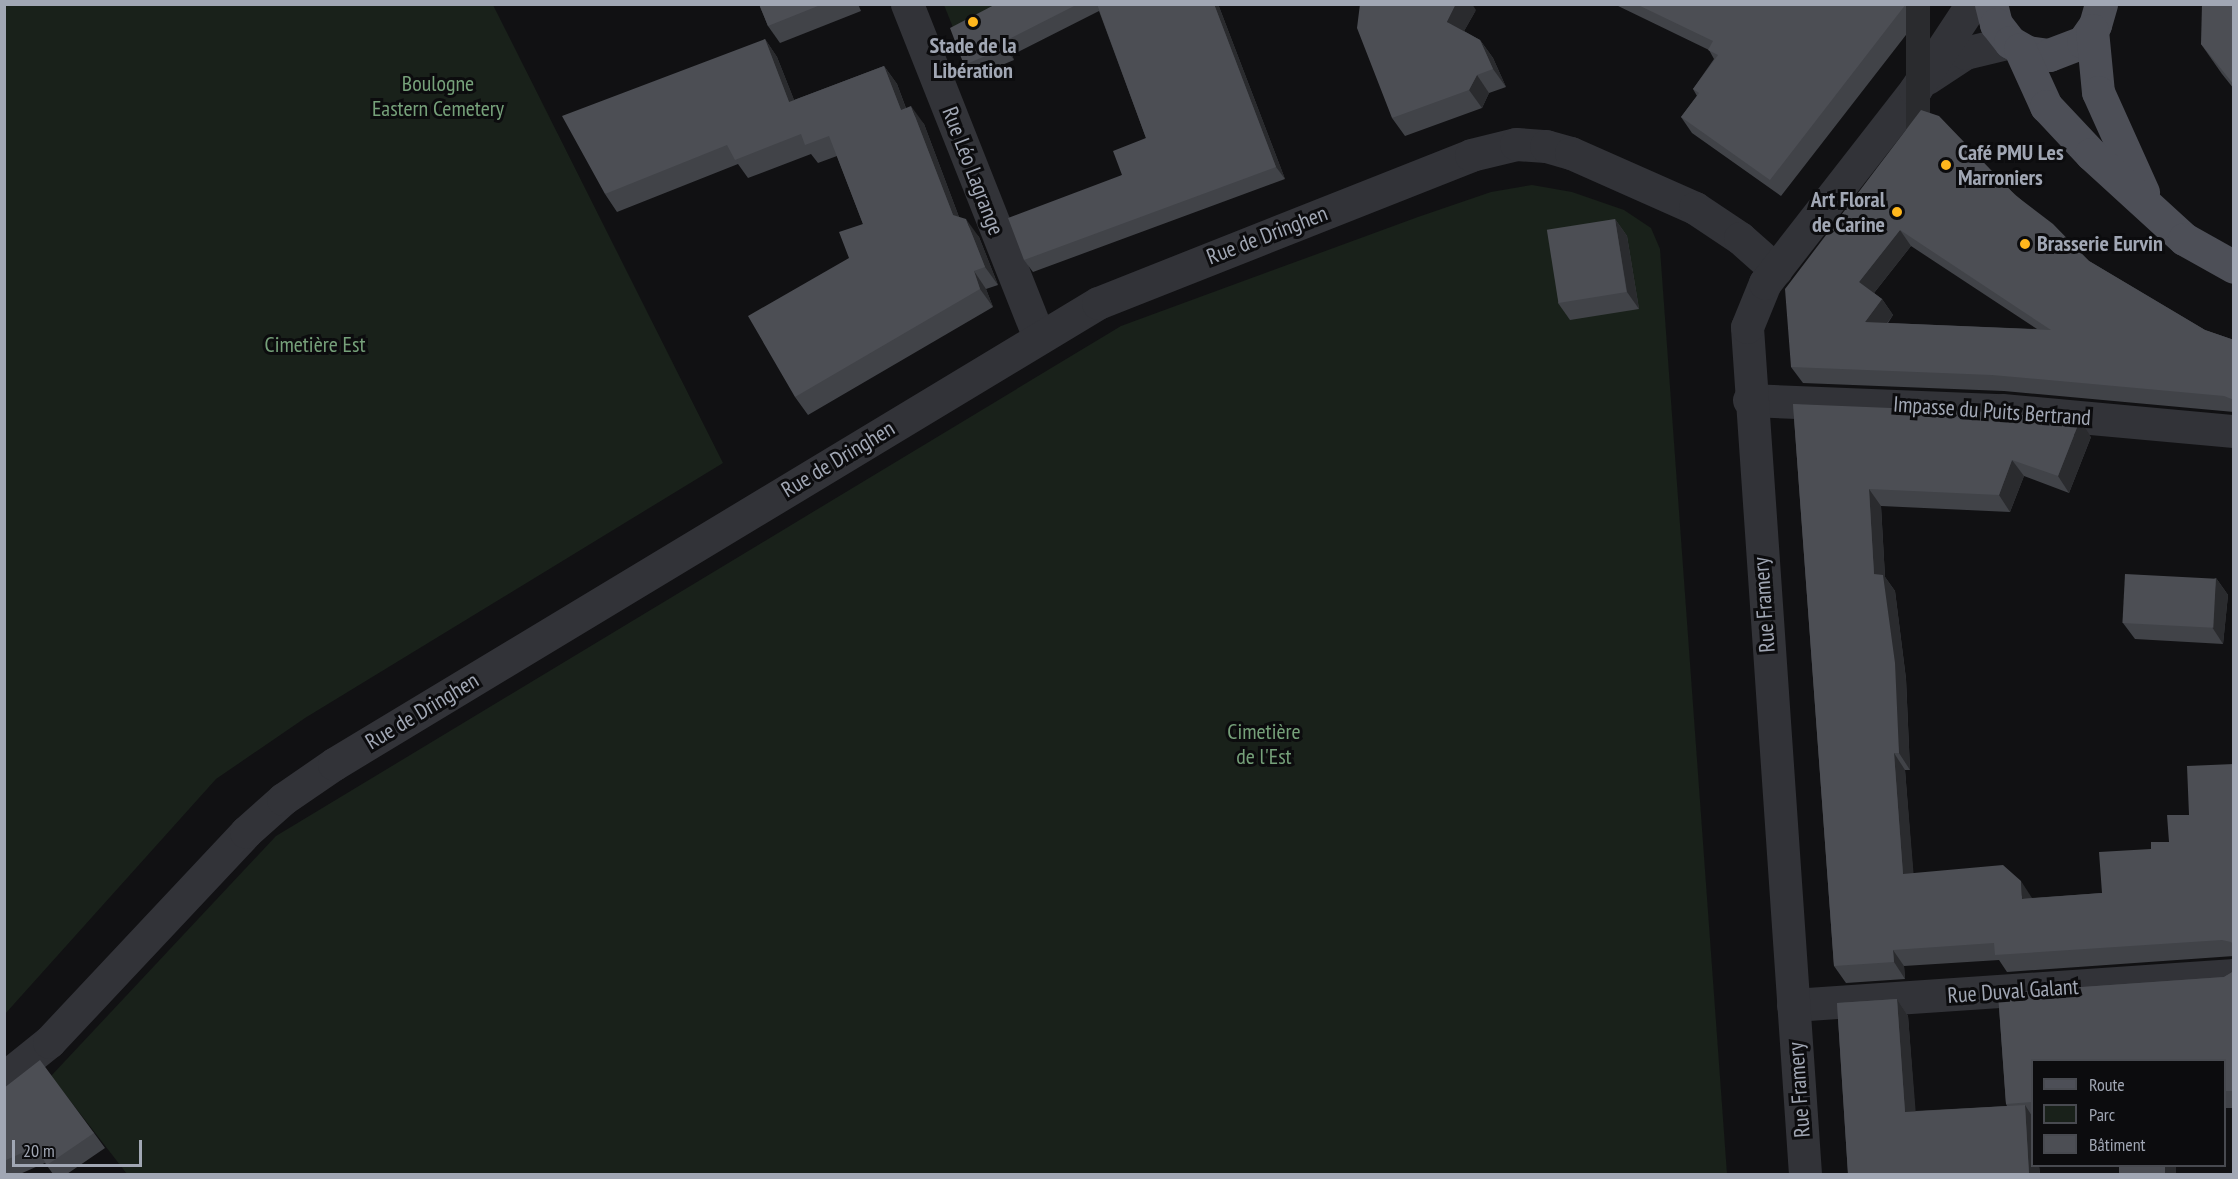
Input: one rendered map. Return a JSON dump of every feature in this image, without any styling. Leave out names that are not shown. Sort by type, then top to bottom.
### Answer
[{"type":"main road","points":[[1991,4],[1996,24],[2015,46],[2046,106],[2091,154],[2200,251],[2234,267]]},
{"type":"main road","points":[[2015,46],[2042,55],[2064,53],[2083,42],[2096,17]]},
{"type":"main road","points":[[2096,17],[2098,92],[2128,165],[2152,209]]},
{"type":"street","name":"Rue Léo Lagrange","points":[[907,4],[1039,338]]},
{"type":"street","name":"Rue Framery","points":[[1805,1174],[1749,400],[1747,327],[1758,294],[1915,90],[1972,4]]},
{"type":"street","name":"Rue Framery","points":[[1915,90],[1965,53],[2015,46]]},
{"type":"street","name":"Rue de Dringhen","points":[[4,1078],[62,1029],[264,814],[334,764],[1098,303],[1471,155],[1516,144],[1546,146],[1571,153],[1695,208],[1740,238],[1776,270]]},
{"type":"street","name":"Impasse du Puits Bertrand","points":[[1749,400],[2002,410],[2234,431]]},
{"type":"street","name":"Rue Duval Galant","points":[[1793,1005],[2234,975]]},
{"type":"green space","name":"Cimetière Est","points":[[5,4],[493,5],[723,463],[305,718],[216,779],[5,1014]]},
{"type":"green space","name":"Stade de la Libération","points":[[944,5],[1029,5],[958,40]]},
{"type":"green space","name":"Cimetière de l'Est","points":[[1532,185],[1572,192],[1624,210],[1651,228],[1660,249],[1727,1174],[127,1174],[51,1076],[276,836],[1121,326],[1418,217],[1491,192]]},
{"type":"building","points":[[759,4],[823,4],[768,26]]},
{"type":"building","points":[[996,4],[1078,4],[1003,42],[1005,48],[964,65],[950,28]]},
{"type":"building","points":[[1097,4],[1214,4],[1276,167],[1024,260],[1008,218],[1122,175],[1113,151],[1146,138]]},
{"type":"building","points":[[1360,4],[1456,4],[1447,22],[1480,40],[1493,69],[1477,75],[1469,90],[1392,118],[1357,28]]},
{"type":"building","points":[[1636,4],[1906,4],[1770,180],[1681,117],[1699,93],[1693,89],[1718,55],[1708,50],[1713,41]]},
{"type":"building","points":[[2202,4],[2234,4],[2234,85],[2201,44]]},
{"type":"building","points":[[765,39],[789,102],[884,66],[901,110],[911,106],[953,215],[966,219],[985,267],[974,271],[980,289],[795,397],[748,316],[849,258],[839,232],[863,224],[829,136],[805,145],[801,134],[735,160],[727,145],[605,194],[562,116]]},
{"type":"building","points":[[1921,110],[1939,116],[2015,195],[2053,224],[2089,261],[2205,330],[2234,340],[2234,400],[2224,396],[1992,375],[1791,367],[1785,289]],"holes":[[[1900,230],[2051,330],[1865,322],[1882,299],[1859,282]]]},
{"type":"building","points":[[1615,219],[1627,292],[1558,303],[1547,230]]},
{"type":"building","points":[[1793,404],[1989,412],[2080,420],[2058,476],[2012,460],[1999,495],[1869,489],[1874,574],[1883,575],[1895,663],[1899,753],[1894,753],[1903,874],[2003,865],[2021,881],[2022,899],[2102,893],[2099,852],[2151,849],[2151,842],[2169,842],[2167,815],[2189,815],[2187,766],[2234,764],[2234,945],[2222,940],[1995,955],[1994,943],[1893,950],[1894,962],[1834,966]]},
{"type":"building","points":[[2125,574],[2216,579],[2213,628],[2122,623]]},
{"type":"building","points":[[2234,971],[2234,1091],[2226,1091],[2226,1059],[2031,1059],[2031,1102],[2006,1104],[1998,993],[2224,977]]},
{"type":"building","points":[[1897,999],[1905,1112],[2025,1105],[2029,1174],[1848,1174],[1837,1003]]},
{"type":"building","points":[[40,1060],[94,1133],[47,1165],[35,1147],[4,1161],[4,1088]]},
{"type":"building","points":[[2119,1167],[2165,1167],[2165,1174],[2119,1174]]},
{"type":"place","name":"Stade de la Libération","points":[[973,22]]},
{"type":"place","name":"Café PMU Les Marroniers","points":[[1946,165]]},
{"type":"place","name":"Art Floral de Carine","points":[[1897,212]]},
{"type":"place","name":"Brasserie Eurvin","points":[[2025,244]]},
{"type":"park label","name":"Boulogne Eastern Cemetery","points":[[438,96]]}]
